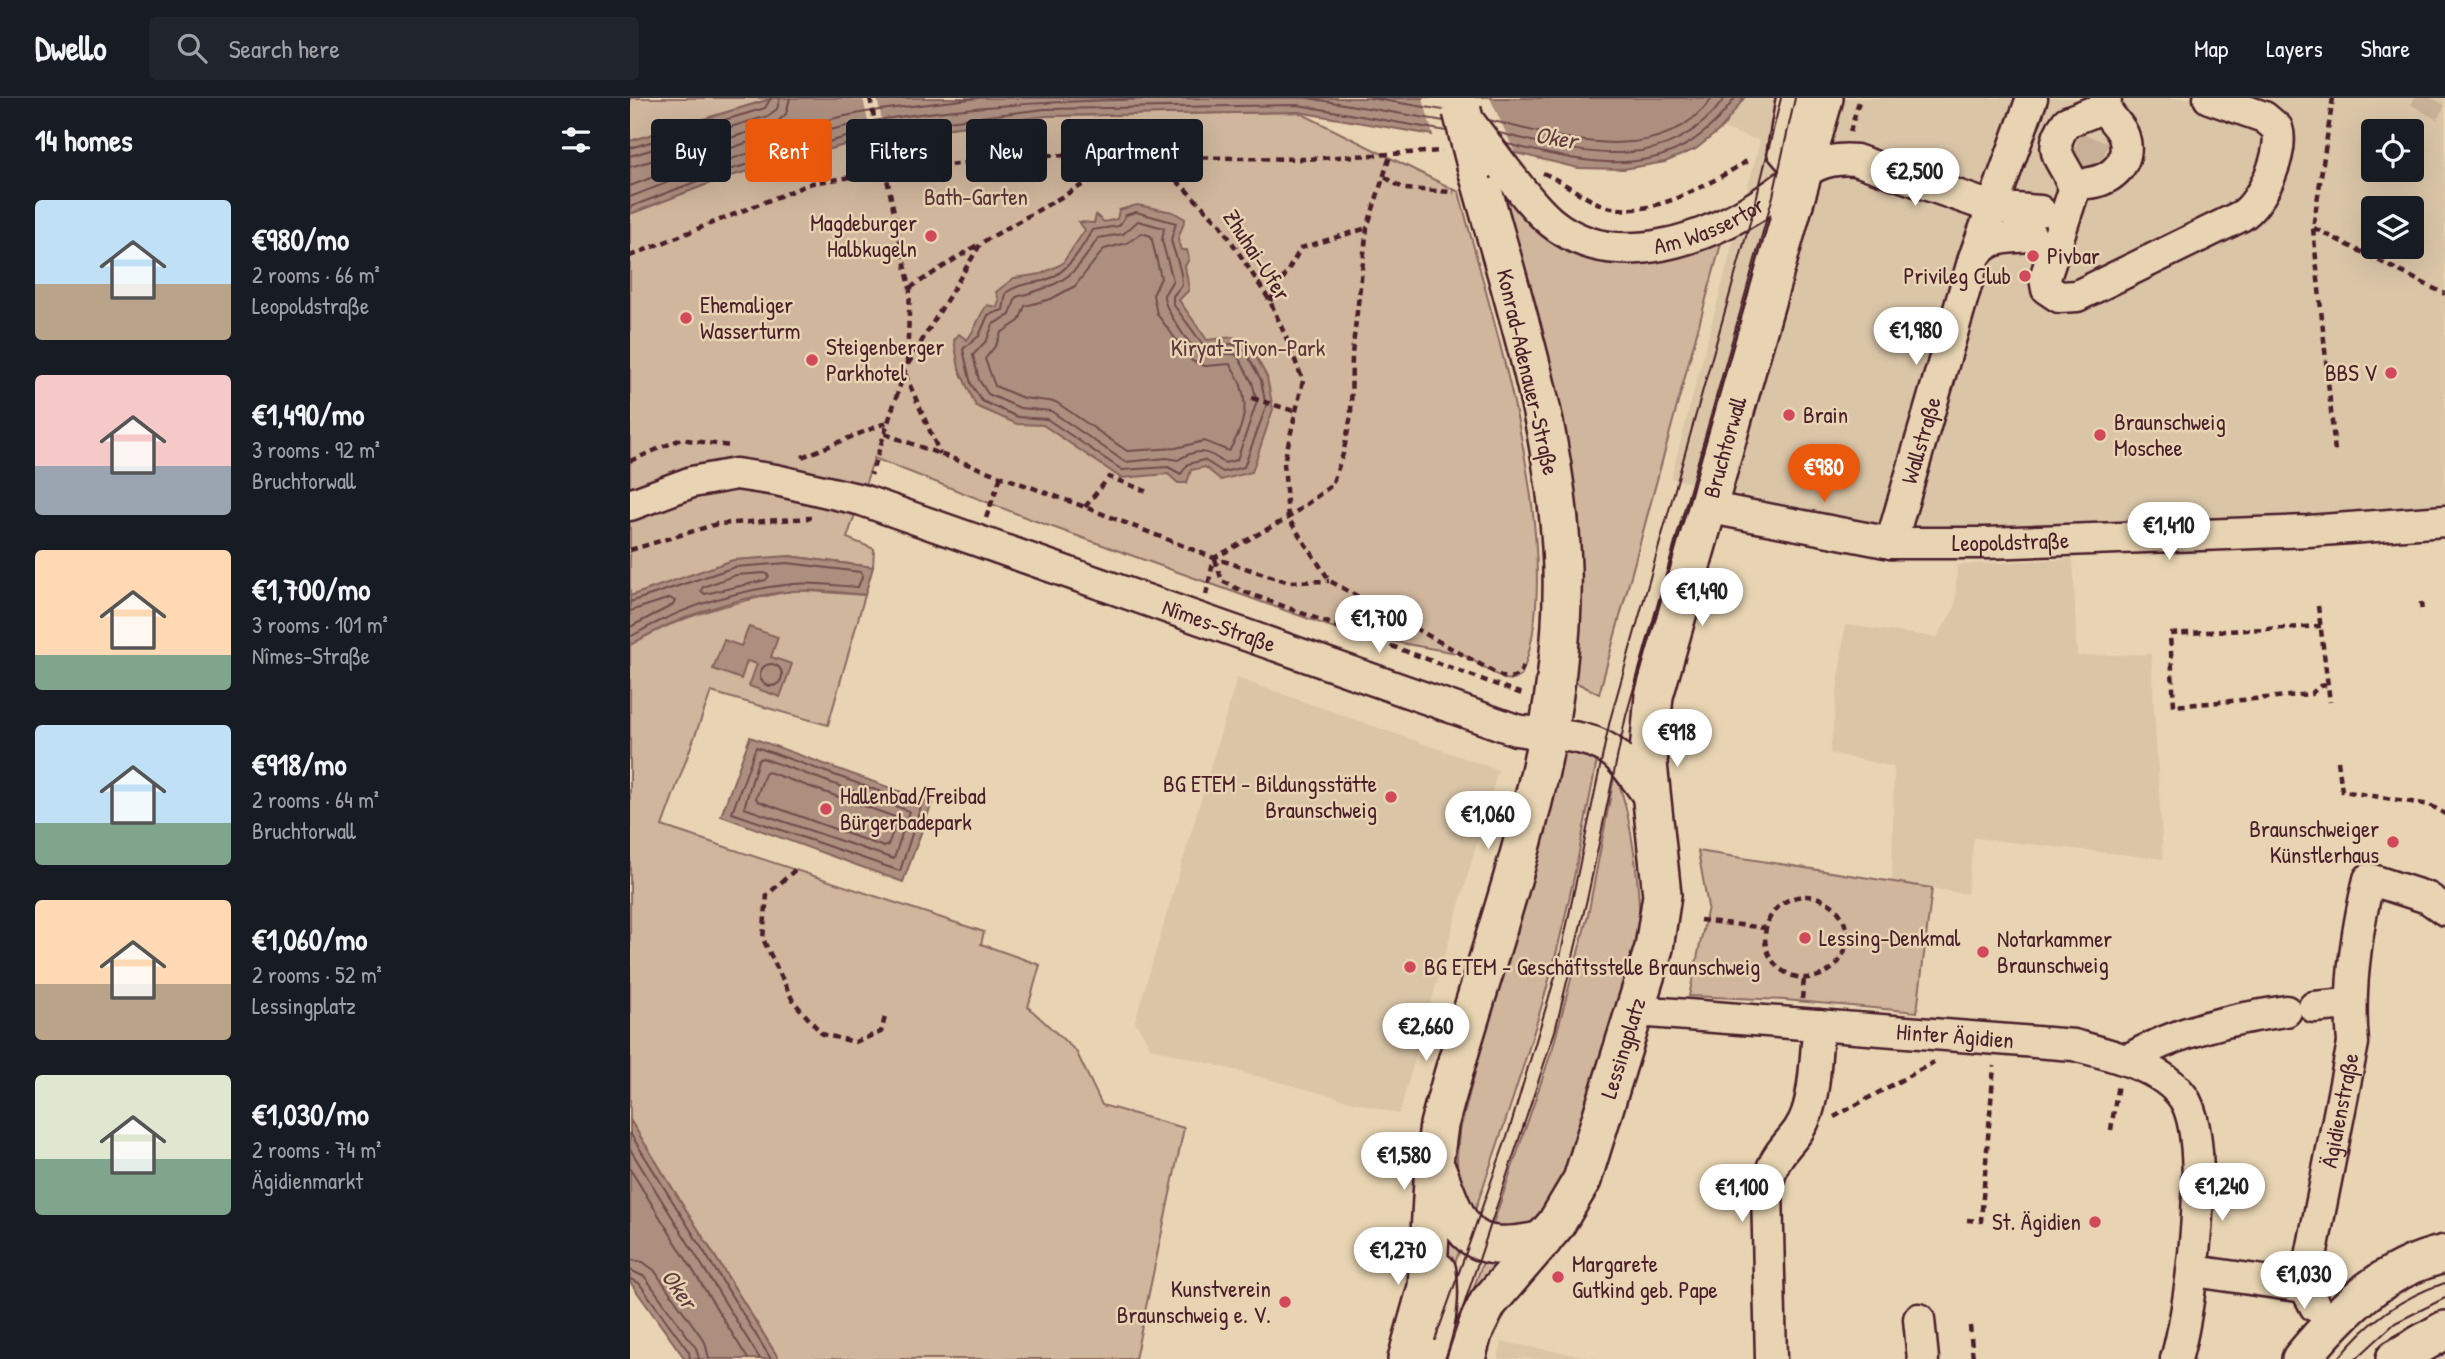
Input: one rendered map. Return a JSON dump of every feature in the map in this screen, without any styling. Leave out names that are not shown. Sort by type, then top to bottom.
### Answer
[{"type":"main road","name":"Bruchtorwall","points":[[1650,798],[1648,754],[1654,696],[1824,98]]},
{"type":"main road","name":"Konrad-Adenauer-Straße","points":[[1460,105],[1473,170],[1536,385],[1555,481],[1561,552],[1562,618],[1547,735]]},
{"type":"main road","points":[[1423,1353],[1434,1162],[1452,1077],[1521,842],[1547,735]]},
{"type":"main road","name":"Lessingplatz","points":[[1466,1359],[1473,1333],[1488,1303],[1569,1206],[1588,1166],[1658,930],[1662,895],[1650,798]]},
{"type":"main road","points":[[1434,1162],[1456,1215],[1465,1230],[1482,1244],[1507,1247],[1543,1240]]},
{"type":"main road","points":[[2301,1359],[2330,1325],[2368,1289],[2396,1273],[2445,1254]]},
{"type":"main road","points":[[2395,1359],[2445,1330]]},
{"type":"street","points":[[1792,98],[1783,151],[1802,173]]},
{"type":"street","name":"Wallstraße","points":[[1891,543],[1974,258],[2032,98]]},
{"type":"street","points":[[2089,183],[2110,177],[2124,158],[2124,136],[2106,111],[2098,105],[2067,122],[2056,143],[2060,166],[2074,190],[2045,278],[2047,289],[2059,297],[2077,296],[2241,216],[2256,205],[2279,145],[2277,128],[2264,117],[2209,98]]},
{"type":"street","name":"Am Wassertor","points":[[1473,170],[1573,236],[1594,244],[1625,247],[1662,244],[1706,234],[1741,217],[1802,173],[1828,160],[1856,160],[2036,224],[1992,240],[1979,249],[1974,258]]},
{"type":"street","name":"Nîmes-Straße","points":[[630,505],[692,482],[736,474],[776,480],[862,500],[1498,724],[1547,735]]},
{"type":"street","name":"Leopoldstraße","points":[[1706,507],[1891,543],[1986,543],[2308,531],[2445,521]]},
{"type":"street","points":[[1547,735],[1574,738],[1603,746],[1616,755],[1650,798]]},
{"type":"street","name":"Ägidienstraße","points":[[2194,1271],[2310,1297],[2318,1215],[2353,1043],[2350,1004],[2362,908],[2369,879],[2428,898],[2445,910]]},
{"type":"street","points":[[2127,1060],[2189,1031],[2229,1019],[2350,1004]]},
{"type":"street","name":"Hinter Ägidien","points":[[1636,1011],[2074,1045],[2127,1060],[2162,1079],[2183,1097],[2192,1118],[2196,1172],[2194,1271],[2176,1359]]},
{"type":"street","points":[[1772,1359],[1767,1189],[1769,1171],[1808,1111],[1819,1025]]},
{"type":"street","points":[[1919,1319],[1923,1359]]},
{"type":"path","points":[[870,98],[874,119]]},
{"type":"path","points":[[1849,134],[1860,98]]},
{"type":"path","points":[[2333,98],[2313,228],[2335,452]]},
{"type":"path","points":[[1203,156],[1304,159],[1390,156],[1429,150],[1473,170]]},
{"type":"path","points":[[952,165],[1061,155]]},
{"type":"path","points":[[1201,620],[1214,558],[1288,518],[1332,485],[1343,454],[1351,416],[1352,354],[1367,228],[1390,156]]},
{"type":"path","points":[[1539,172],[1566,183],[1602,205],[1623,212],[1642,210],[1711,182],[1747,161]]},
{"type":"path","points":[[1385,177],[1404,189],[1473,170]]},
{"type":"path","points":[[630,256],[812,183],[846,178]]},
{"type":"path","points":[[888,182],[910,288],[907,364]]},
{"type":"path","points":[[910,288],[981,243],[1087,182]]},
{"type":"path","name":"Zhuhai-Ufer","points":[[1177,182],[1220,224],[1270,302],[1303,381],[1284,462],[1288,518]]},
{"type":"path","points":[[1270,302],[1301,248],[1367,228]]},
{"type":"path","points":[[2313,228],[2445,293]]},
{"type":"path","points":[[862,500],[907,364],[981,243]]},
{"type":"path","points":[[904,373],[940,454]]},
{"type":"path","points":[[1252,398],[1297,412]]},
{"type":"path","points":[[832,444],[888,422]]},
{"type":"path","points":[[884,434],[1085,507],[1214,558],[1289,582],[1330,581]]},
{"type":"path","points":[[630,461],[681,439]]},
{"type":"path","points":[[979,539],[1001,476]]},
{"type":"path","points":[[1085,507],[1109,477],[1146,491]]},
{"type":"path","points":[[630,550],[717,524],[779,518],[822,520]]},
{"type":"path","points":[[1288,518],[1330,581],[1503,677],[1513,679],[1519,675],[1524,665]]},
{"type":"path","points":[[1214,558],[1222,581],[1242,591],[1522,694]]},
{"type":"path","points":[[2421,602],[2422,612]]},
{"type":"path","points":[[2318,606],[2330,702]]},
{"type":"path","points":[[2321,626],[2170,634],[2174,706],[2311,694],[2320,686],[2328,685]]},
{"type":"path","points":[[2338,761],[2342,791],[2430,805],[2445,814]]},
{"type":"path","points":[[795,870],[767,895],[763,939],[793,1001],[821,1034],[855,1042],[881,1032],[886,1013]]},
{"type":"path","points":[[1808,896],[1834,907],[1843,918],[1846,947],[1831,971],[1818,977],[1792,977],[1773,963],[1765,940],[1765,928],[1781,904],[1793,898],[1808,896]]},
{"type":"path","points":[[1700,920],[1765,928]]},
{"type":"path","points":[[1967,1220],[1981,1222],[1996,1040]]},
{"type":"path","points":[[1833,1118],[1938,1059]]},
{"type":"path","points":[[2111,1130],[2115,1103]]},
{"type":"path","points":[[1970,1326],[1973,1359]]},
{"type":"shaded area","points":[[1744,98],[2445,98],[2445,511],[1902,536],[1671,478],[1760,141],[1722,128]]},
{"type":"shaded area","points":[[2073,559],[2077,656],[2151,654],[2163,859],[1974,838],[1967,894],[1892,882],[1894,767],[1830,753],[1845,625],[1937,637],[1955,607],[1957,565]]},
{"type":"shaded area","points":[[1237,678],[1498,770],[1399,1114],[1151,1048],[1135,1021]]},
{"type":"shaded area","points":[[1502,1342],[1600,1359],[1498,1359]]},
{"type":"green space","points":[[630,98],[774,98],[704,119],[651,119],[651,135],[630,141]]},
{"type":"green space","name":"Kiryat-Tivon-Park","points":[[1298,112],[1459,192],[1506,368],[1532,503],[1537,567],[1534,626],[1521,676],[1514,680],[1504,679],[1462,654],[1351,634],[1030,519],[874,458],[847,538],[874,549],[873,567],[789,556],[630,596],[630,214],[713,182],[731,182],[731,176],[745,172],[745,182],[832,182],[832,148],[846,145],[846,182],[952,182],[952,128],[966,126],[966,182],[1047,182],[1047,119],[1022,119],[1046,116]]},
{"type":"green space","points":[[1493,176],[1548,237],[1722,240],[1599,694],[1569,679]]},
{"type":"green space","points":[[795,590],[865,595],[828,725],[711,692],[662,826],[984,932],[981,944],[1040,965],[1028,1007],[1076,1051],[1102,1105],[1184,1128],[1135,1359],[779,1359],[630,1120],[630,645],[690,617]]},
{"type":"green space","points":[[1574,748],[1598,755],[1571,890],[1534,1032],[1472,1219],[1458,1177],[1459,1134],[1555,761],[1562,753]]},
{"type":"green space","points":[[1615,772],[1632,836],[1638,885],[1638,952],[1565,1181],[1536,1227],[1490,1233],[1553,1047],[1588,915]]},
{"type":"green space","points":[[1698,851],[1932,888],[1917,1012],[1785,1000],[1689,996],[1708,907]]},
{"type":"green space","points":[[1445,1212],[1463,1241],[1443,1296]]},
{"type":"green space","points":[[1509,1255],[1465,1313],[1485,1256]]},
{"type":"water","name":"Oker","points":[[774,98],[1744,98],[1722,128],[1696,149],[1665,162],[1624,169],[1578,168],[1462,140],[1298,112],[966,119],[966,126],[952,128],[952,119],[846,119],[846,145],[832,148],[832,119],[745,119],[745,172],[731,176],[731,119],[704,119]]},
{"type":"water","points":[[651,135],[651,182],[713,182],[630,214],[630,141]]},
{"type":"water","points":[[1137,205],[1173,212],[1185,219],[1178,239],[1181,250],[1187,250],[1189,259],[1185,266],[1189,290],[1179,300],[1207,340],[1233,337],[1249,343],[1267,377],[1273,409],[1252,472],[1221,480],[1205,467],[1191,470],[1187,483],[1178,483],[1168,474],[1121,478],[1043,425],[1017,424],[976,406],[959,369],[954,340],[959,334],[967,340],[987,305],[997,307],[999,300],[996,292],[1014,278],[1041,274],[1062,264],[1085,230],[1079,222],[1094,223],[1096,215],[1104,222],[1117,219],[1119,210]]},
{"type":"water","points":[[789,556],[873,567],[865,595],[803,591],[751,597],[688,616],[630,645],[630,596],[733,560]]},
{"type":"water","points":[[749,627],[778,637],[771,657],[792,664],[780,697],[749,686],[757,664],[747,661],[741,679],[713,669],[724,640],[741,646]]},
{"type":"water","name":"Hallenbad/Freibad Bürgerbadepark","points":[[750,737],[932,803],[903,882],[721,816]]},
{"type":"water","name":"Oker","points":[[630,1120],[779,1359],[685,1359],[630,1282]]},
{"type":"pier","points":[[863,98],[877,98],[882,119],[867,119]]},
{"type":"pier","points":[[1423,98],[1490,98],[1517,157],[1434,139]]},
{"type":"tunnel","points":[[2424,112],[2432,98]]},
{"type":"tunnel","points":[[2067,208],[2099,127],[2097,119],[2090,113]]},
{"type":"tram line","points":[[1435,1340],[1509,1131],[1558,967],[1610,720],[1754,208],[1781,98]]},
{"type":"tram line","points":[[1446,1359],[1555,1031],[1588,895],[1626,716],[1773,196],[1795,98]]},
{"type":"tram line","points":[[2338,1359],[2360,1334],[2386,1313],[2414,1296],[2445,1283]]},
{"type":"tram line","points":[[2356,1359],[2395,1323],[2445,1298]]},
{"type":"place","name":"Magdeburger Halbkugeln","points":[[931,236]]},
{"type":"place","name":"Pivbar","points":[[2033,256]]},
{"type":"place","name":"Privileg Club","points":[[2025,276]]},
{"type":"place","name":"Ehemaliger Wasserturm","points":[[686,318]]},
{"type":"place","name":"Steigenberger Parkhotel","points":[[812,360]]},
{"type":"place","name":"BBS V","points":[[2391,373]]},
{"type":"place","name":"Brain","points":[[1789,415]]},
{"type":"place","name":"Braunschweig Moschee","points":[[2100,435]]},
{"type":"place","name":"BG ETEM - Bildungsstätte Braunschweig","points":[[1391,797]]},
{"type":"place","name":"Hallenbad/Freibad Bürgerbadepark","points":[[826,809]]},
{"type":"place","name":"Braunschweiger Künstlerhaus","points":[[2393,842]]},
{"type":"place","name":"Lessing-Denkmal","points":[[1805,938]]},
{"type":"place","name":"Notarkammer Braunschweig","points":[[1983,952]]},
{"type":"place","name":"BG ETEM - Geschäftsstelle Braunschweig","points":[[1410,967]]},
{"type":"place","name":"St. Ägidien","points":[[2095,1222]]},
{"type":"place","name":"Margarete Gutkind geb. Pape","points":[[1558,1277]]},
{"type":"place","name":"Kunstverein Braunschweig e. V.","points":[[1285,1302]]},
{"type":"park label","name":"Bath-Garten","points":[[976,197]]}]
